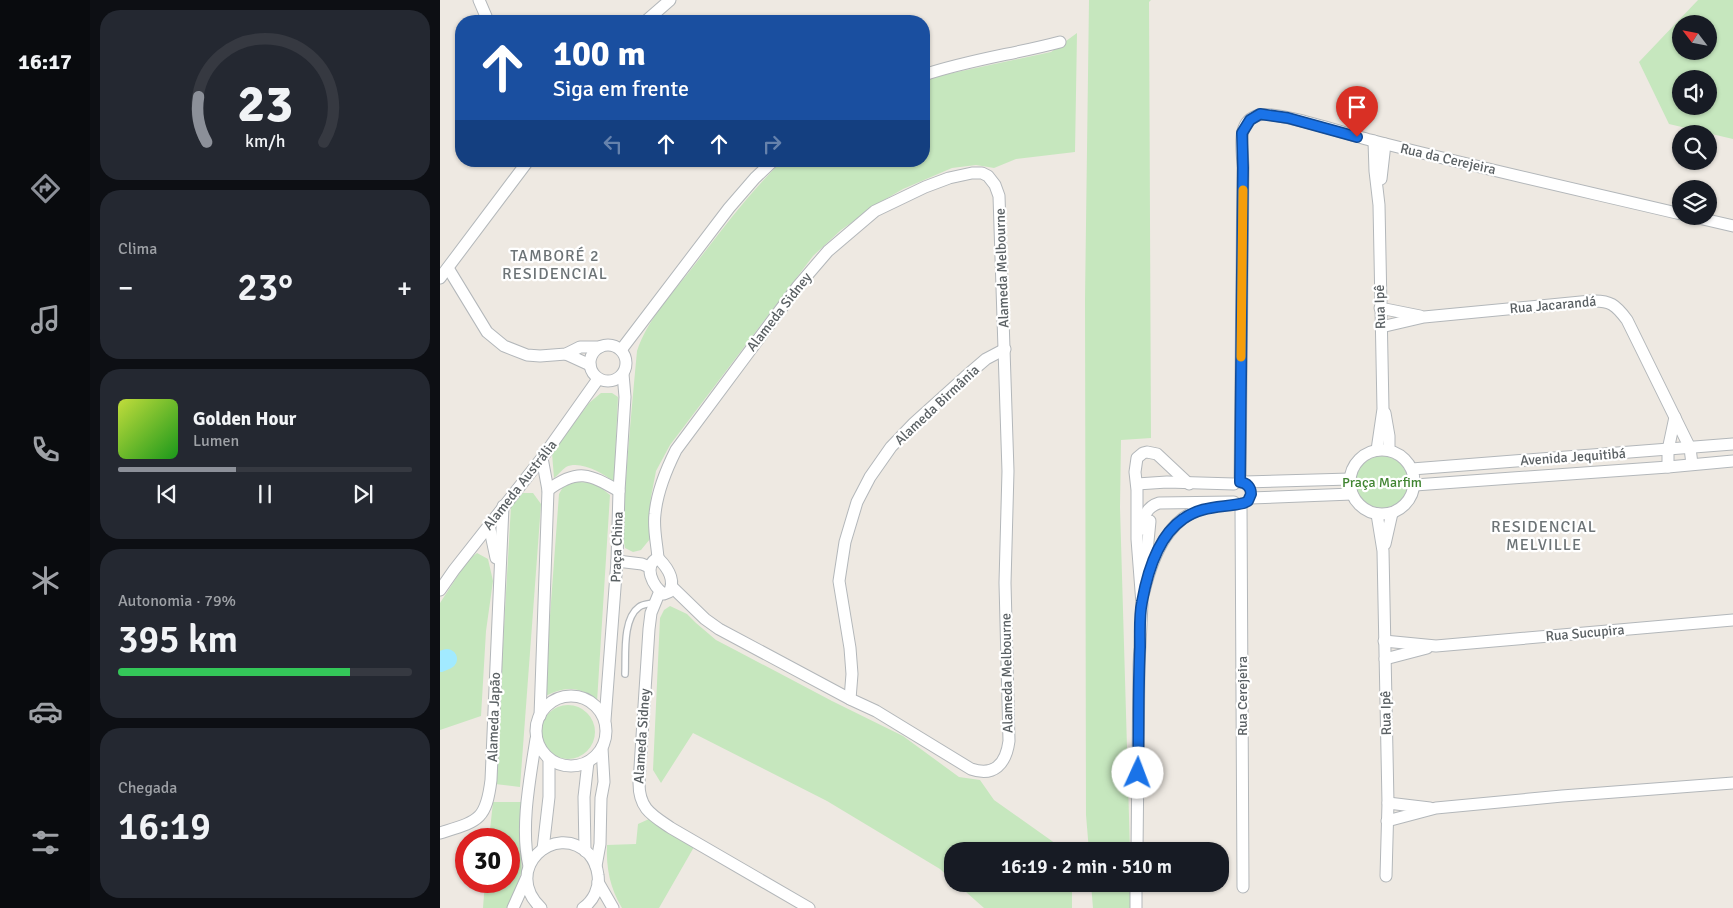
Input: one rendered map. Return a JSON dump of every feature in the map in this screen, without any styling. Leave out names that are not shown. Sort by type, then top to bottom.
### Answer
[{"type":"street","points":[[479,0],[485,15]]},
{"type":"street","points":[[652,15],[665,2]]},
{"type":"street","points":[[930,73],[974,61],[1060,42]]},
{"type":"street","name":"Rua da Cerejeira","points":[[1237,484],[1242,133],[1246,124],[1254,117],[1260,114],[1288,118],[1672,212]]},
{"type":"street","name":"Rua Ipê","points":[[1377,450],[1383,409],[1379,205],[1375,171],[1380,142]]},
{"type":"street","points":[[440,278],[524,167]]},
{"type":"street","points":[[621,350],[729,208],[767,167]]},
{"type":"street","name":"Alameda Sidney","points":[[658,558],[655,516],[666,470],[676,450],[798,286],[828,251],[875,211],[925,187],[949,178],[982,173],[988,176],[995,185],[999,196]]},
{"type":"street","name":"Alameda Melbourne","points":[[672,587],[718,629],[876,711],[977,771],[994,770],[1002,762],[1007,753],[1009,706],[1005,583],[1008,471],[999,196]]},
{"type":"street","points":[[1717,222],[1733,226]]},
{"type":"street","points":[[448,268],[480,321],[494,339],[504,346],[527,355],[566,354],[580,347],[611,345],[621,350],[626,359],[623,374],[611,381],[598,379],[591,370],[591,356],[600,347]]},
{"type":"street","name":"Rua Jacarandá","points":[[1381,327],[1424,317],[1602,300],[1608,302],[1621,312],[1627,320],[1690,448],[1692,464]]},
{"type":"street","name":"Rua Jacarandá","points":[[1380,308],[1424,317]]},
{"type":"street","name":"Alameda Birmânia","points":[[850,699],[852,674],[850,648],[839,581],[845,542],[857,502],[870,477],[896,441],[986,359],[1005,349]]},
{"type":"street","points":[[566,354],[590,365]]},
{"type":"street","name":"Praça China","points":[[613,908],[598,882],[596,866],[600,844],[601,798],[604,782],[602,748],[605,732],[617,561],[619,491],[625,405],[623,374]]},
{"type":"street","name":"Alameda Austrália","points":[[440,590],[503,506],[542,458],[598,379]]},
{"type":"street","name":"Rua Ipê","points":[[1383,409],[1390,436],[1389,450]]},
{"type":"street","points":[[1668,467],[1668,450],[1675,417]]},
{"type":"street","name":"Avenida Jequitibá","points":[[1412,469],[1733,444]]},
{"type":"street","points":[[1377,450],[1389,450],[1403,457],[1412,469],[1414,485],[1412,494],[1400,509],[1392,513],[1377,514],[1360,505],[1352,494],[1350,479],[1352,471],[1362,457],[1377,450]]},
{"type":"street","points":[[1142,604],[1137,539],[1135,466],[1137,458],[1143,453],[1152,452],[1161,456],[1189,484]]},
{"type":"street","points":[[542,458],[548,490],[540,716],[527,797],[526,854],[528,890],[534,901],[542,908]]},
{"type":"street","name":"Avenida Jequitibá","points":[[1414,485],[1668,467],[1733,460]]},
{"type":"street","points":[[548,490],[558,483],[580,475],[595,478],[619,491]]},
{"type":"street","points":[[1137,487],[1350,479]]},
{"type":"street","points":[[1137,487],[1189,484],[1247,484],[1251,490],[1240,502],[1210,507],[1166,510],[1153,513],[1149,522],[1139,665],[1137,842]]},
{"type":"street","points":[[1237,484],[1230,496],[1240,502]]},
{"type":"street","points":[[1142,604],[1143,520],[1149,508],[1159,503],[1240,502],[1352,494]]},
{"type":"street","name":"Rua Cerejeira","points":[[1240,502],[1243,887]]},
{"type":"street","name":"Alameda Japão","points":[[440,833],[468,824],[480,817],[486,808],[489,796],[492,770],[503,506]]},
{"type":"street","points":[[1142,604],[1149,572],[1167,535],[1181,520],[1210,507]]},
{"type":"street","name":"Rua Ipê","points":[[1383,551],[1392,513]]},
{"type":"street","name":"Rua Ipê","points":[[1377,514],[1383,551],[1388,803],[1386,876]]},
{"type":"street","name":"Alameda Japão","points":[[489,525],[499,572]]},
{"type":"street","points":[[658,558],[669,574],[672,587],[669,592],[664,594],[655,585],[649,567],[653,560],[658,558]]},
{"type":"street","points":[[617,561],[642,564],[649,567]]},
{"type":"street","name":"Alameda Sidney","points":[[660,592],[654,603],[649,630],[638,792],[644,807],[672,828],[810,908]]},
{"type":"street","name":"Rua Sucupira","points":[[1385,658],[1436,646],[1733,620]]},
{"type":"street","name":"Rua Sucupira","points":[[1384,642],[1436,646]]},
{"type":"street","points":[[540,716],[547,706],[567,696],[579,697],[590,701],[605,720]]},
{"type":"street","points":[[537,737],[540,747],[549,759],[562,765],[580,765],[588,762],[602,748]]},
{"type":"street","points":[[543,849],[549,798],[549,759]]},
{"type":"street","points":[[585,851],[584,797],[588,762]]},
{"type":"street","points":[[1387,821],[1436,808],[1733,783]]},
{"type":"street","points":[[1388,803],[1436,808]]},
{"type":"street","points":[[513,908],[534,857],[543,849],[553,844],[564,843],[575,845],[585,851]]},
{"type":"street","name":"Praça China","points":[[585,851],[592,858],[596,866]]},
{"type":"street","points":[[583,908],[595,894],[598,882]]},
{"type":"street","points":[[1136,892],[1136,908]]},
{"type":"lane","points":[[625,674],[627,625],[637,608],[643,604],[654,603]]},
{"type":"green space","points":[[1089,0],[1151,0],[1149,2],[1151,438],[1121,440],[1120,507],[1130,842],[1088,842],[1086,815],[1085,300]]},
{"type":"green space","points":[[1698,0],[1733,0],[1733,139],[1717,135],[1717,125],[1669,124],[1639,62],[1672,27],[1672,60],[1718,60],[1718,15],[1684,15]]},
{"type":"green space","points":[[1077,33],[1075,152],[1016,159],[994,168],[976,165],[952,168],[903,189],[841,230],[813,256],[670,445],[656,471],[651,497],[650,539],[641,550],[633,552],[625,548],[623,513],[637,351],[641,340],[659,310],[757,187],[776,167],[930,167],[930,78],[1051,52]]},
{"type":"green space","points":[[601,393],[612,393],[618,397],[614,482],[598,471],[578,465],[566,467],[554,478],[552,453],[589,403]]},
{"type":"green space","name":"Praça Marfim","points":[[1377,456],[1387,456],[1397,460],[1404,467],[1408,482],[1404,497],[1397,504],[1387,508],[1377,508],[1367,504],[1360,497],[1356,487],[1356,477],[1360,467],[1367,460]]},
{"type":"green space","points":[[574,482],[593,484],[610,495],[597,702],[584,692],[571,689],[564,689],[544,697],[559,494],[563,487]]},
{"type":"green space","points":[[523,493],[533,493],[541,504],[520,787],[495,784],[511,506]]},
{"type":"green space","points":[[477,553],[488,559],[493,581],[486,631],[481,716],[440,730],[440,603],[468,560]]},
{"type":"green space","points":[[670,606],[687,614],[716,640],[903,736],[959,777],[980,780],[994,800],[1053,842],[944,842],[944,873],[827,801],[693,733],[661,783],[653,770],[660,618],[664,610]]},
{"type":"green space","points":[[563,705],[573,705],[583,709],[591,717],[595,732],[591,747],[583,755],[573,759],[563,759],[553,755],[545,747],[541,737],[541,727],[545,717],[553,709]]},
{"type":"green space","points":[[493,802],[522,802],[520,848],[520,828],[490,828]]},
{"type":"green space","points":[[649,819],[694,847],[659,908],[622,908],[614,893],[610,878],[607,862],[607,845],[636,844],[638,824]]},
{"type":"green space","points":[[520,848],[522,871],[520,877]]},
{"type":"green space","points":[[966,892],[1072,892],[1072,908],[984,908]]},
{"type":"green space","points":[[1092,892],[1131,892],[1131,908],[1093,908]]},
{"type":"green space","points":[[484,893],[514,893],[507,908],[483,908]]},
{"type":"waterway","points":[[440,662],[447,659]]},
{"type":"slow traffic","points":[[1241,357],[1243,190]]},
{"type":"district","name":"TAMBORÉ 2 RESIDENCIAL","points":[[555,265]]},
{"type":"district","name":"RESIDENCIAL MELVILLE","points":[[1544,536]]},
{"type":"route","points":[[1138,773],[1139,665],[1142,604],[1149,572],[1163,542],[1181,520],[1210,507],[1244,503],[1248,501],[1251,494],[1250,487],[1244,482],[1240,482],[1242,133],[1246,124],[1260,114],[1288,118],[1357,137]]}]
